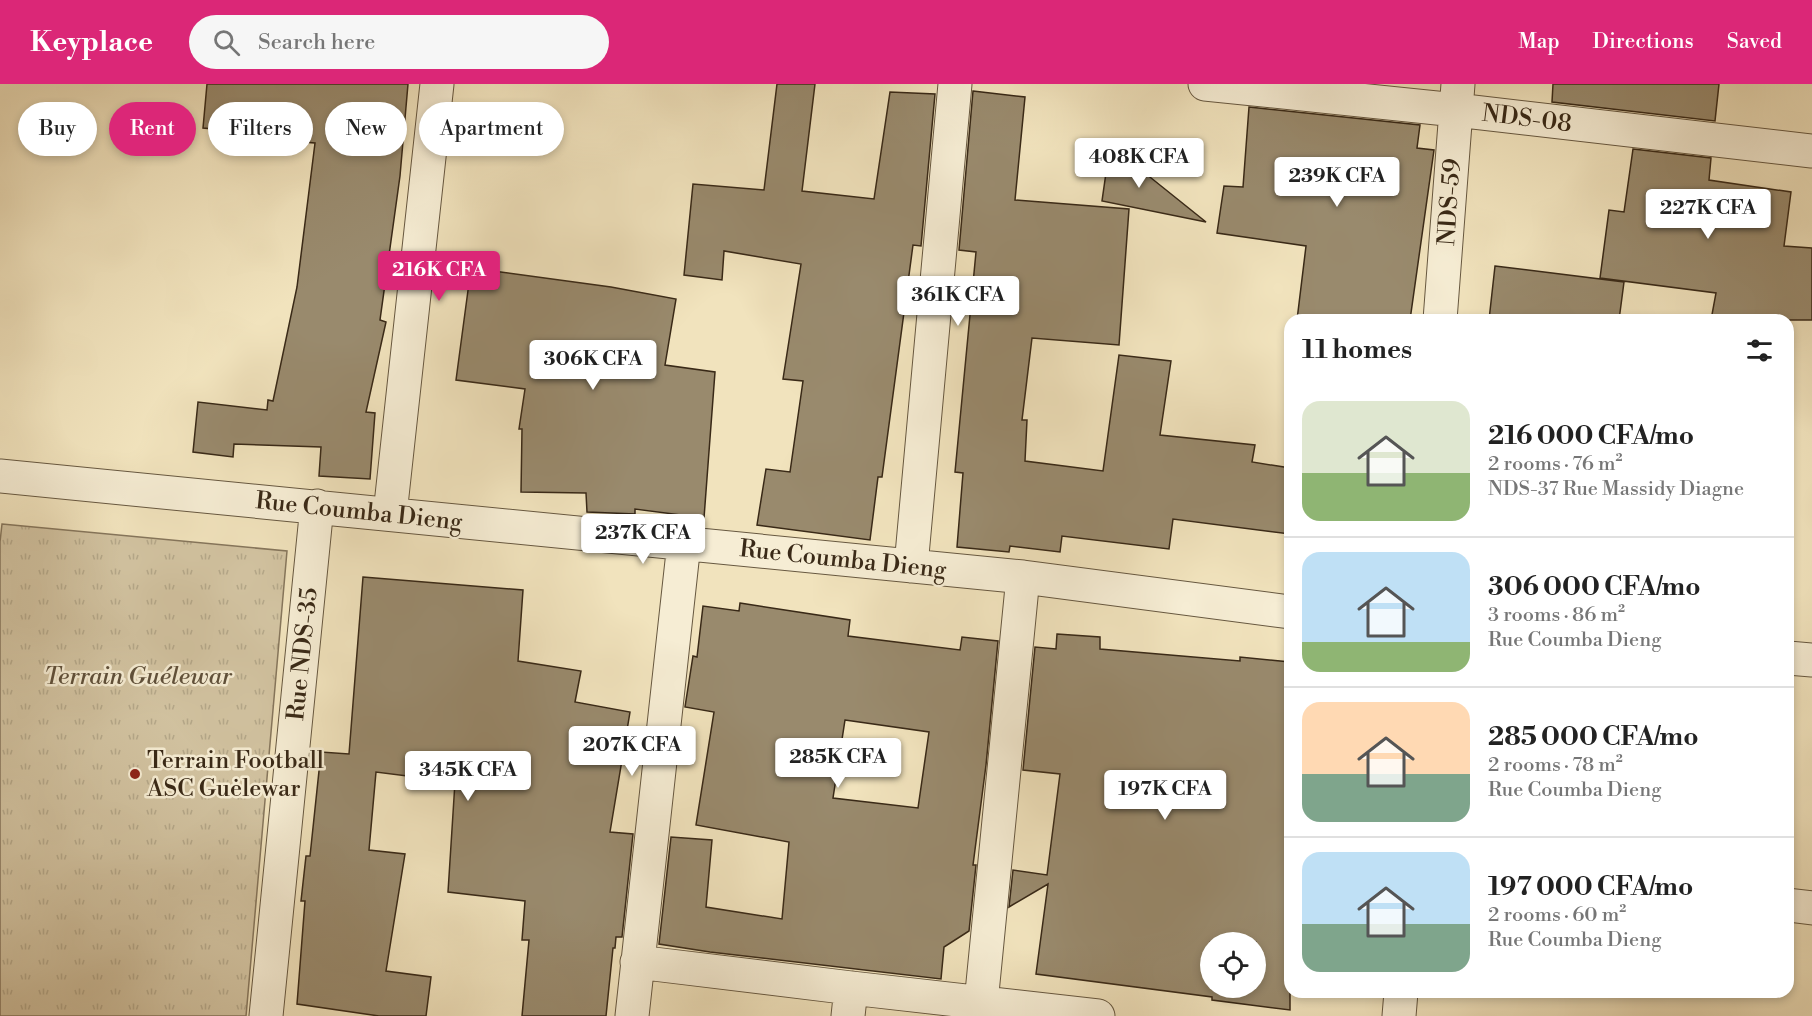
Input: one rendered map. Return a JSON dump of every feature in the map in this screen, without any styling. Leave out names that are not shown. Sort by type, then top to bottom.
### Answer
[{"type":"street","points":[[390,514],[437,84]]},
{"type":"street","points":[[910,566],[955,84]]},
{"type":"street","name":"NDS-08","points":[[1205,84],[1457,97],[1812,151]]},
{"type":"street","name":"NDS-59","points":[[1440,314],[1457,97]]},
{"type":"street","name":"Rue Coumba Dieng","points":[[0,476],[1023,577],[1284,611]]},
{"type":"street","name":"Rue NDS-35","points":[[266,1016],[317,506]]},
{"type":"street","points":[[632,1016],[684,543]]},
{"type":"street","points":[[981,1003],[1023,577]]},
{"type":"street","points":[[1794,658],[1812,660]]},
{"type":"street","points":[[1794,906],[1812,908]]},
{"type":"street","points":[[638,962],[849,1002],[981,1003],[1098,1016]]},
{"type":"street","points":[[1399,1016],[1400,998]]},
{"type":"green space","name":"Terrain Guélewar","points":[[2,524],[287,551],[246,1016],[0,1016],[0,542]]},
{"type":"building","points":[[207,84],[408,84],[406,102],[325,102],[325,156],[402,156],[380,320],[386,322],[366,412],[375,413],[370,479],[319,476],[321,447],[234,444],[233,457],[193,452],[198,402],[267,410],[268,400],[273,401],[297,287],[315,143],[313,143],[313,102],[208,102],[208,128],[203,128]]},
{"type":"building","points":[[777,84],[815,84],[802,191],[874,199],[890,92],[935,94],[921,246],[913,245],[882,477],[878,477],[870,540],[757,525],[766,469],[790,472],[803,381],[783,379],[801,264],[724,251],[722,280],[684,275],[693,184],[764,190]]},
{"type":"building","points":[[1553,84],[1719,84],[1715,121],[1552,102]]},
{"type":"building","points":[[973,91],[1025,97],[1015,200],[1129,209],[1119,345],[1032,338],[1022,420],[1027,420],[1025,461],[1103,471],[1119,355],[1171,361],[1160,435],[1255,445],[1252,462],[1284,467],[1284,533],[1173,519],[1169,549],[1062,536],[1060,552],[1010,546],[1009,552],[957,547],[963,473],[955,472],[976,252],[959,250]]},
{"type":"building","points":[[1249,107],[1420,125],[1417,148],[1434,150],[1411,314],[1298,314],[1306,246],[1217,233],[1224,186],[1243,187]]},
{"type":"building","points":[[1110,145],[1206,222],[1102,201]]},
{"type":"building","points":[[1633,149],[1711,158],[1709,180],[1791,192],[1784,246],[1812,248],[1812,320],[1794,320],[1794,314],[1712,314],[1716,293],[1600,278],[1609,210],[1624,212]]},
{"type":"building","points":[[1495,266],[1624,282],[1620,314],[1490,314]]},
{"type":"building","points":[[471,268],[611,287],[676,299],[665,365],[715,372],[704,518],[635,509],[635,514],[587,512],[586,493],[521,492],[522,429],[519,429],[525,389],[456,380]]},
{"type":"building","points":[[363,577],[523,590],[518,661],[581,671],[575,702],[630,712],[610,832],[633,834],[622,937],[616,937],[615,948],[613,948],[606,1016],[522,1016],[529,940],[522,940],[525,901],[448,892],[455,782],[376,772],[369,850],[405,854],[386,971],[431,977],[426,1016],[379,1016],[297,1004],[305,901],[301,901],[306,856],[310,856],[321,752],[349,754]]},
{"type":"building","points":[[740,603],[850,620],[848,636],[960,650],[962,637],[998,641],[986,765],[973,865],[976,865],[969,931],[944,947],[941,979],[659,944],[671,837],[712,840],[706,907],[782,919],[789,842],[696,825],[714,712],[685,707],[693,656],[697,657],[703,606],[739,611]],"holes":[[[845,720],[929,732],[918,808],[833,798]]]},
{"type":"building","points":[[1057,634],[1100,637],[1100,649],[1240,661],[1240,657],[1284,661],[1284,998],[1290,998],[1290,1010],[1212,1000],[1212,998],[1266,998],[1266,932],[1200,932],[1200,995],[1036,974],[1048,884],[1009,907],[1013,870],[1047,875],[1060,774],[1023,770],[1035,647],[1056,649]]},
{"type":"place","name":"Terrain Football ASC Guėlewar","points":[[135,774]]}]
